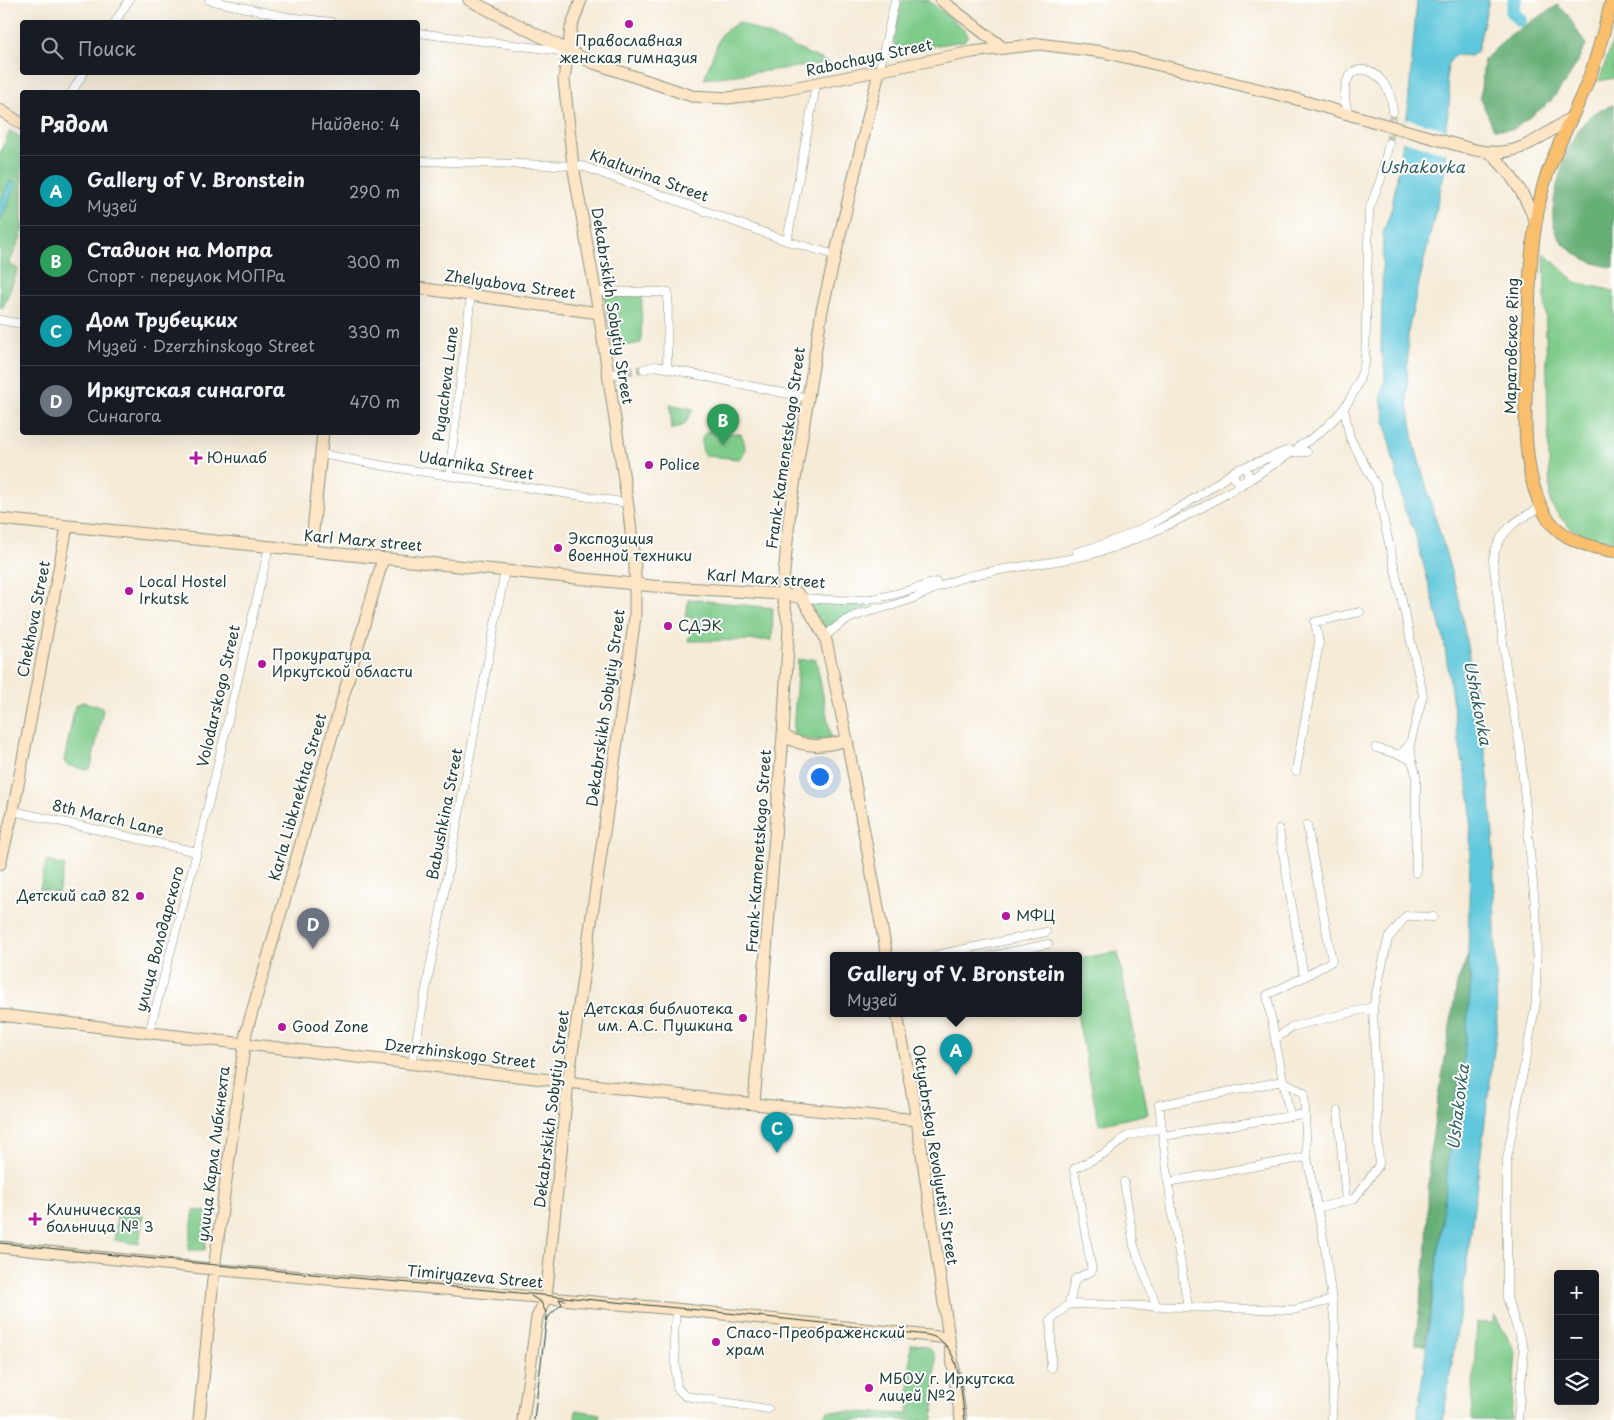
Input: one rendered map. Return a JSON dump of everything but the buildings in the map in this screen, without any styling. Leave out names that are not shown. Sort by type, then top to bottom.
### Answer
[{"type":"main road","name":"Rabochaya Street","points":[[470,0],[568,51],[647,82],[692,96],[737,97],[816,84],[1002,47],[1049,44],[1103,52],[1348,113],[1490,153],[1520,149],[1569,120]]},
{"type":"main road","name":"Dekabrskikh Sobytiy Street","points":[[523,1420],[537,1317],[546,1298],[568,1082],[634,617],[635,584],[628,503],[599,313],[573,165],[564,80],[571,28],[581,0]]},
{"type":"main road","points":[[941,0],[1002,47]]},
{"type":"main road","name":"Маратовское Ring","points":[[1612,0],[1590,76],[1569,120],[1545,181],[1535,221],[1530,265],[1526,393],[1528,455],[1537,496],[1542,507],[1554,526],[1567,537],[1614,551]]},
{"type":"main road","name":"Frank-Kamenetskogo Street","points":[[754,1104],[783,735],[788,616],[782,594],[790,511],[807,398],[835,255],[879,72]]},
{"type":"main road","points":[[0,110],[20,123]]},
{"type":"main road","points":[[1490,153],[1516,181],[1529,204],[1535,221]]},
{"type":"main road","name":"Zhelyabova Street","points":[[420,288],[599,313]]},
{"type":"main road","points":[[311,551],[323,435]]},
{"type":"main road","name":"Karl Marx street","points":[[0,519],[635,584],[782,594],[802,598]]},
{"type":"main road","name":"Chekhova Street","points":[[0,864],[13,810],[67,527]]},
{"type":"main road","name":"Karla Libknekhta Street","points":[[245,1044],[310,806],[383,559]]},
{"type":"main road","points":[[784,574],[789,586],[802,598],[825,638],[847,740],[886,952]]},
{"type":"main road","points":[[788,616],[795,607],[802,606],[810,611]]},
{"type":"main road","points":[[783,735],[797,744],[814,746],[847,740]]},
{"type":"main road","name":"Dzerzhinskogo Street","points":[[0,1015],[754,1104],[916,1120]]},
{"type":"main road","name":"Oktyabrskoy Revolyutsii Street","points":[[898,1017],[916,1120],[961,1420]]},
{"type":"main road","name":"улица Карла Либкнехта","points":[[214,1269],[245,1044]]},
{"type":"main road","name":"Timiryazeva Street","points":[[0,1247],[214,1269],[676,1309],[948,1338]]},
{"type":"main road","points":[[199,1420],[214,1269]]},
{"type":"street","points":[[116,20],[129,0]]},
{"type":"street","points":[[209,0],[288,17],[314,20]]},
{"type":"street","points":[[879,72],[895,0]]},
{"type":"street","points":[[420,33],[568,51]]},
{"type":"street","points":[[1348,113],[1344,95],[1346,81],[1355,71],[1365,69],[1374,72],[1381,80],[1390,98],[1392,112]]},
{"type":"street","points":[[73,90],[82,75]]},
{"type":"street","points":[[787,241],[816,84]]},
{"type":"street","points":[[825,638],[838,624],[858,615],[906,601],[932,588],[962,578],[1102,551],[1134,540],[1163,527],[1246,482],[1303,445],[1344,409],[1352,401],[1360,383],[1365,362],[1369,210],[1381,178],[1388,143]]},
{"type":"street","name":"Khalturina Street","points":[[420,161],[573,165],[592,168],[787,241],[835,255]]},
{"type":"street","points":[[595,292],[668,292],[667,368]]},
{"type":"street","name":"Pugacheva Lane","points":[[449,476],[472,295]]},
{"type":"street","points":[[0,320],[20,324]]},
{"type":"street","points":[[644,369],[656,366],[807,398]]},
{"type":"street","points":[[608,375],[625,372]]},
{"type":"street","points":[[1344,409],[1350,438],[1376,485],[1423,695],[1410,744],[1416,775],[1416,873]]},
{"type":"street","name":"Karl Marx street","points":[[802,598],[856,600],[876,598],[906,592],[970,572],[1079,551],[1122,537],[1174,513],[1238,470],[1303,445]]},
{"type":"street","points":[[1292,452],[1308,452]]},
{"type":"street","name":"Udarnika Street","points":[[321,454],[449,476],[628,503]]},
{"type":"street","points":[[1238,470],[1234,476],[1236,481],[1246,482]]},
{"type":"street","points":[[1518,1420],[1524,1350],[1506,1298],[1507,1159],[1536,1002],[1537,935],[1520,747],[1506,667],[1493,560],[1497,542],[1510,527],[1542,507]]},
{"type":"street","name":"Volodarskogo Street","points":[[197,852],[270,547]]},
{"type":"street","name":"Babushkina Street","points":[[412,1063],[505,570]]},
{"type":"street","points":[[1297,768],[1319,643],[1315,622],[1360,612]]},
{"type":"street","points":[[1400,755],[1410,744]]},
{"type":"street","points":[[1376,748],[1412,760]]},
{"type":"street","name":"8th March Lane","points":[[13,810],[197,852]]},
{"type":"street","points":[[1290,1116],[1267,995],[1332,961],[1307,825]]},
{"type":"street","points":[[1279,830],[1304,976]]},
{"type":"street","name":"улица Володарского","points":[[149,1033],[197,852]]},
{"type":"street","points":[[1317,1208],[1354,1199],[1379,1165],[1373,1007],[1388,938],[1406,916],[1433,917]]},
{"type":"street","points":[[951,952],[1046,932]]},
{"type":"street","points":[[1010,952],[1048,944]]},
{"type":"street","points":[[1275,1040],[1291,1027],[1373,1007]]},
{"type":"street","points":[[1188,1308],[1168,1182],[1159,1105],[1283,1081],[1304,1093],[1307,1157],[1335,1325],[1332,1420]]},
{"type":"street","points":[[1338,1111],[1346,1201]]},
{"type":"street","points":[[1051,1368],[1051,1320],[1069,1304],[1075,1279],[1092,1271],[1074,1169],[1107,1152],[1127,1136],[1304,1114]]},
{"type":"street","points":[[1168,1182],[1307,1157]]},
{"type":"street","points":[[1124,1182],[1134,1246],[1157,1307]]},
{"type":"street","points":[[1069,1304],[1293,1310],[1332,1300]]},
{"type":"street","points":[[676,1309],[674,1339],[677,1388],[685,1396],[768,1409]]},
{"type":"green space","points":[[902,0],[928,0],[965,30],[968,35],[964,41],[901,51],[895,46],[894,40]]},
{"type":"green space","points":[[1558,5],[1567,14],[1586,45],[1569,77],[1550,102],[1514,129],[1494,129],[1480,98],[1484,60],[1510,35]]},
{"type":"green space","points":[[739,22],[829,63],[704,79],[721,34]]},
{"type":"green space","points":[[1614,37],[1614,78],[1599,81]]},
{"type":"green space","points":[[1614,105],[1614,268],[1587,260],[1570,250],[1558,235],[1554,226],[1553,216],[1556,191],[1564,161],[1575,137],[1583,124],[1591,116],[1604,108]]},
{"type":"green space","points":[[10,131],[20,137],[20,239],[9,264],[18,269],[3,308],[0,307],[0,153]]},
{"type":"green space","points":[[1544,253],[1575,282],[1614,291],[1614,541],[1592,538],[1576,531],[1563,520],[1550,502]]},
{"type":"green space","points":[[604,296],[642,297],[641,343],[613,348]]},
{"type":"green space","points":[[670,404],[694,409],[684,425],[672,430]]},
{"type":"green space","points":[[707,431],[741,434],[745,447],[742,457],[739,459],[705,456],[702,450],[702,443],[704,434]]},
{"type":"green space","points":[[689,599],[773,608],[772,640],[688,641],[693,618],[685,617]]},
{"type":"green space","points":[[884,600],[837,621],[826,633],[808,601]]},
{"type":"green space","points":[[816,659],[831,737],[822,740],[802,738],[793,734],[798,660]]},
{"type":"green space","points":[[82,702],[101,706],[103,710],[91,767],[87,770],[67,765],[64,761],[75,706]]},
{"type":"green space","points":[[46,861],[65,866],[58,893],[40,889]]},
{"type":"green space","points":[[1118,952],[1148,1114],[1099,1125],[1078,1017],[1082,1017],[1082,958]]},
{"type":"green space","points":[[1468,955],[1471,984],[1463,1067],[1453,1113],[1442,1224],[1425,1346],[1415,1345],[1427,1245],[1429,1158],[1457,983]]},
{"type":"green space","points":[[194,1210],[209,1212],[205,1250],[188,1250]]},
{"type":"green space","points":[[118,1212],[143,1215],[139,1244],[114,1240]]},
{"type":"green space","points":[[1495,1316],[1516,1352],[1511,1420],[1471,1420],[1477,1323],[1492,1323]]},
{"type":"green space","points":[[911,1344],[929,1348],[936,1359],[933,1420],[822,1420],[827,1411],[908,1414]]},
{"type":"green space","points":[[576,1410],[600,1414],[599,1420],[575,1420]]},
{"type":"water","name":"Ushakovka","points":[[1417,0],[1489,0],[1477,52],[1471,56],[1455,55],[1449,62],[1446,78],[1450,96],[1446,127],[1445,170],[1408,331],[1407,397],[1415,447],[1459,599],[1487,764],[1493,836],[1497,1027],[1465,1278],[1443,1420],[1417,1420],[1442,1224],[1453,1113],[1463,1067],[1471,984],[1468,955],[1471,804],[1456,726],[1444,640],[1414,530],[1405,511],[1381,398],[1385,378],[1384,362],[1381,353],[1383,234],[1392,207],[1407,117]]},
{"type":"water","points":[[10,181],[16,183],[0,222],[0,204]]},
{"type":"pier","points":[[1404,118],[1448,130],[1448,154],[1400,140]]},
{"type":"waterway","points":[[1515,0],[1512,12],[1520,20]]},
{"type":"tunnel","points":[[1389,143],[1393,112]]},
{"type":"tunnel","points":[[625,372],[644,369]]},
{"type":"tram line","points":[[0,1243],[232,1267],[696,1310],[928,1335],[939,1340],[947,1347],[953,1358],[960,1383],[965,1420]]},
{"type":"tram line","points":[[531,1296],[541,1302],[547,1315],[534,1420]]},
{"type":"tram line","points":[[547,1321],[549,1316],[562,1304],[559,1299],[565,1300]]},
{"type":"place","name":"Православная женская гимназия","points":[[629,24]]},
{"type":"place","name":"Стадион на Мопра","points":[[723,445]]},
{"type":"place","name":"Юнилаб","points":[[196,458]]},
{"type":"place","name":"Police","points":[[649,465]]},
{"type":"place","name":"Экспозиция военной техники","points":[[558,548]]},
{"type":"place","name":"Local Hostel Irkutsk","points":[[129,591]]},
{"type":"place","name":"СДЭК","points":[[668,626]]},
{"type":"place","name":"Прокуратура Иркутской области","points":[[262,664]]},
{"type":"place","name":"Детский сад 82","points":[[140,896]]},
{"type":"place","name":"МФЦ","points":[[1006,916]]},
{"type":"place","name":"Иркутская синагога","points":[[313,949]]},
{"type":"place","name":"Детская библиотека им. А.С. Пушкина","points":[[743,1018]]},
{"type":"place","name":"Good Zone","points":[[282,1027]]},
{"type":"place","name":"Gallery of V. Bronstein","points":[[956,1075]]},
{"type":"place","name":"Дом Трубецких","points":[[777,1153]]},
{"type":"place","name":"Клиническая больница № 3","points":[[35,1219]]},
{"type":"place","name":"Спасо-Преображенский храм","points":[[716,1342]]},
{"type":"place","name":"МБОУ г. Иркутска лицей №2","points":[[869,1388]]}]
